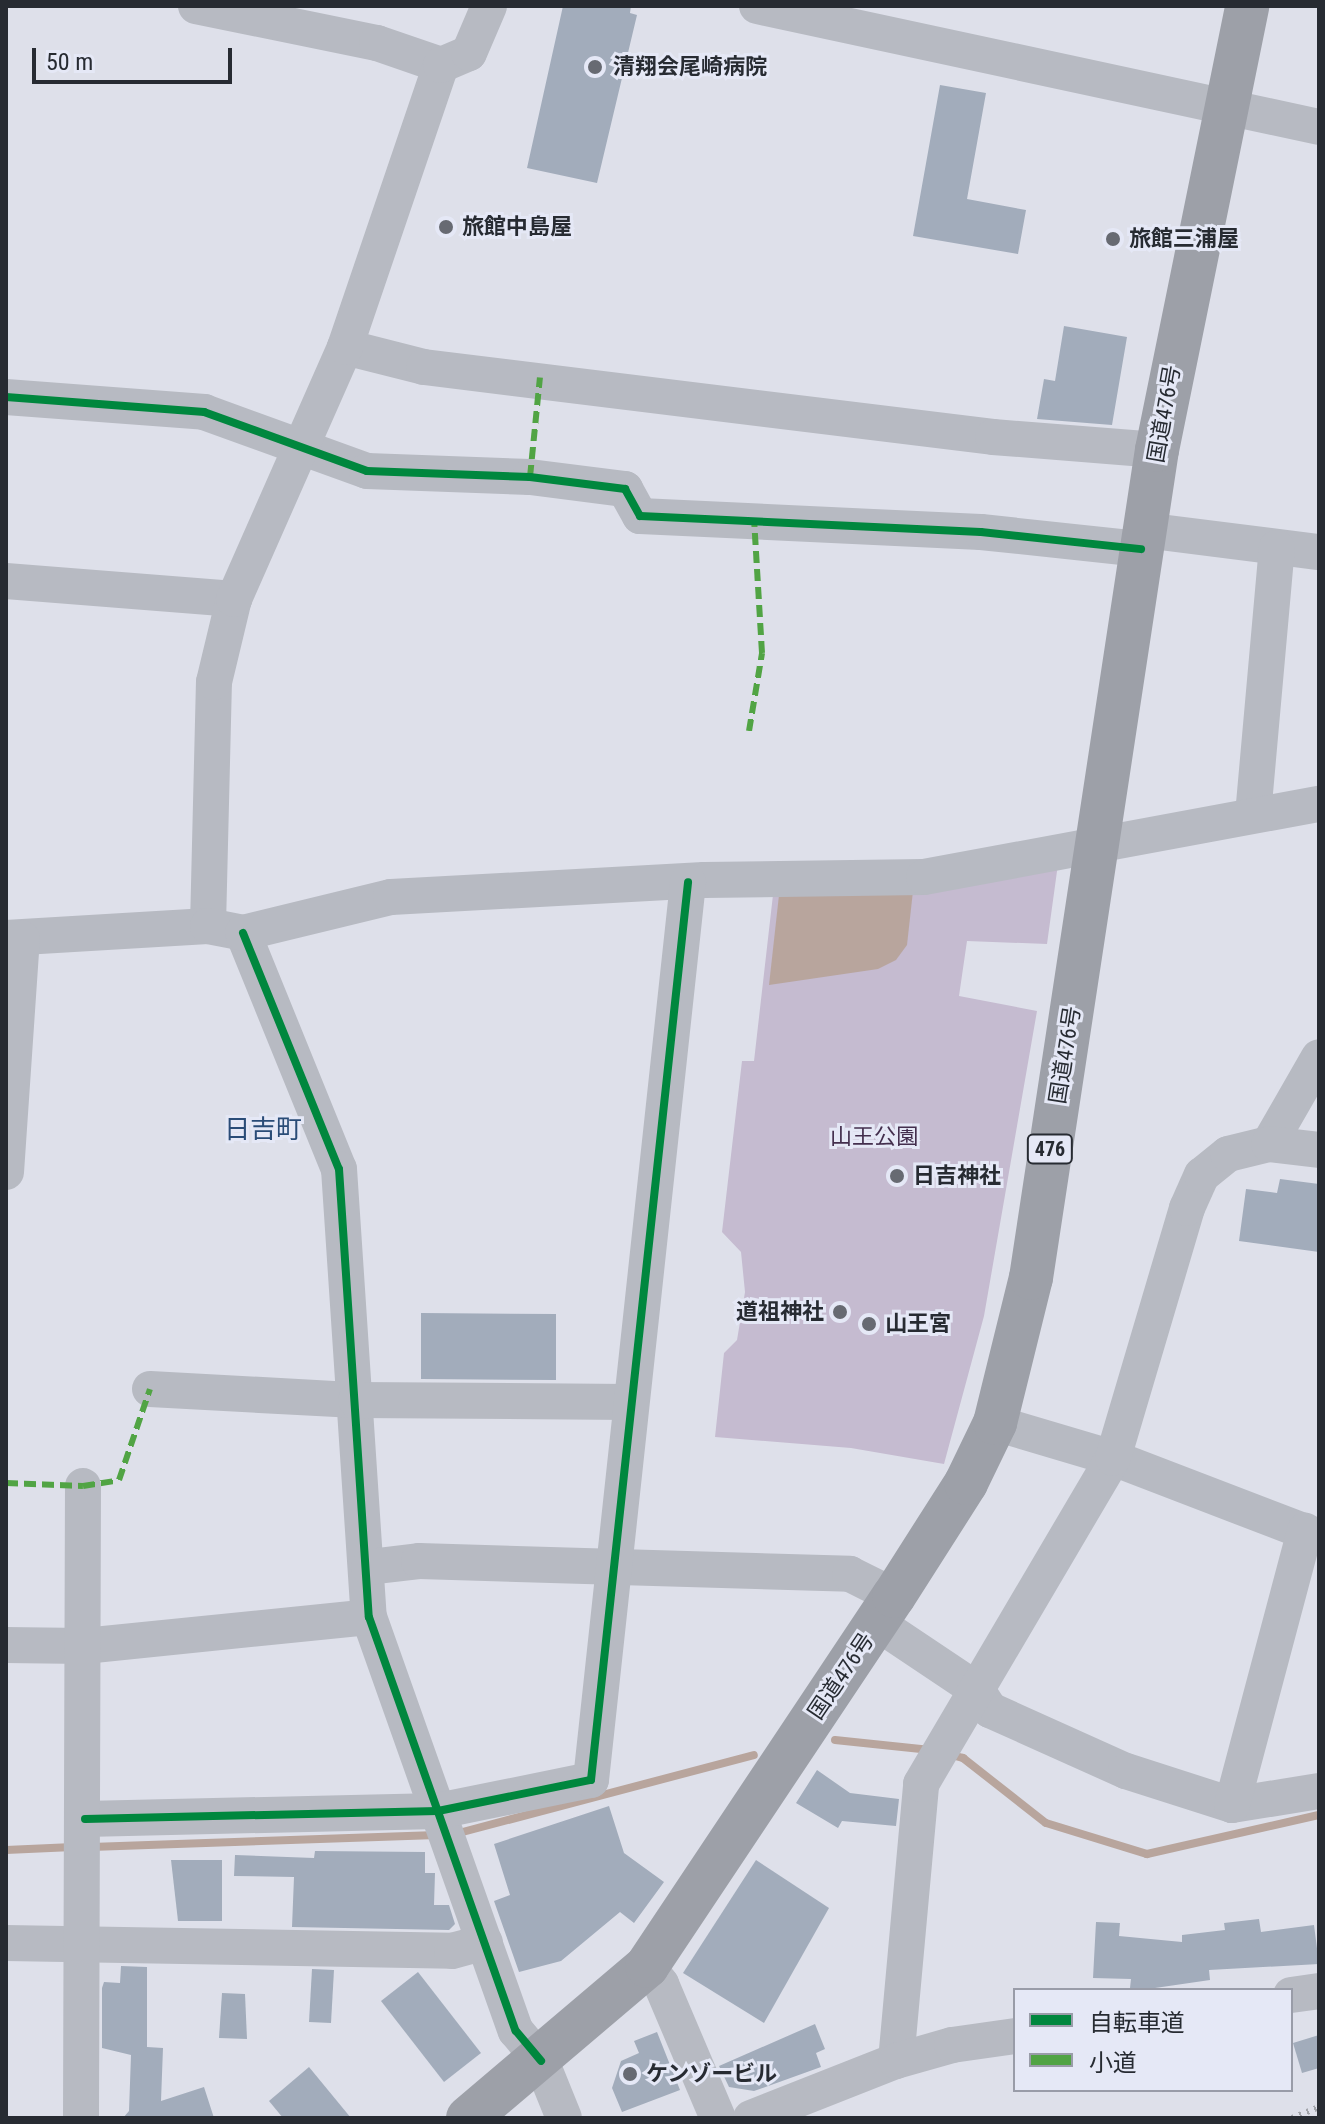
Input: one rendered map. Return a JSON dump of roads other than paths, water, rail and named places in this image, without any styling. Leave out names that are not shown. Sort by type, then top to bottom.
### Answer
[{"type":"highway","name":"国道476号","points":[[468,2118],[541,2061],[647,1966],[966,1483],[995,1423],[1031,1278],[1157,450],[1247,6]]},
{"type":"street","points":[[196,6],[377,43],[441,65],[469,53],[489,6]]},
{"type":"street","points":[[757,6],[1319,127]]},
{"type":"street","points":[[441,65],[345,347],[234,599],[214,682],[226,929],[339,1169],[369,1567],[369,1617],[516,2031],[541,2061],[564,2118]]},
{"type":"street","points":[[345,347],[424,367],[993,437],[1157,450]]},
{"type":"street","points":[[6,397],[204,412],[367,471],[530,477],[625,489],[640,516],[1143,540],[1319,552]]},
{"type":"street","points":[[1253,815],[1277,548]]},
{"type":"street","points":[[6,581],[234,599]]},
{"type":"street","points":[[6,1172],[14,939],[226,929],[391,897],[688,882],[924,877],[1319,804]]},
{"type":"street","points":[[85,1819],[444,1827],[591,1780],[688,882]]},
{"type":"street","points":[[1269,1144],[1319,1057]]},
{"type":"street","points":[[896,2061],[921,1784],[1113,1458],[1187,1208],[1202,1175],[1228,1154],[1269,1144],[1319,1150]]},
{"type":"street","points":[[150,1389],[356,1400],[630,1402]]},
{"type":"street","points":[[995,1423],[1113,1458],[1312,1534],[1232,1805]]},
{"type":"street","points":[[81,2118],[85,1944],[83,1486]]},
{"type":"street","points":[[369,1567],[419,1561],[850,1574],[977,1690],[990,1710],[1126,1771],[1232,1805],[1319,1791]]},
{"type":"street","points":[[6,1645],[84,1646],[369,1617]]},
{"type":"street","points":[[6,1943],[452,1951],[485,1942]]},
{"type":"street","points":[[647,1966],[661,1984],[718,2118]]},
{"type":"street","points":[[1293,1995],[1319,1991]]},
{"type":"street","points":[[751,2118],[896,2061],[952,2045],[1013,2036]]},
{"type":"waterway","points":[[835,1740],[930,1750]]},
{"type":"waterway","points":[[948,1754],[963,1758],[1046,1823],[1147,1854],[1319,1815]]},
{"type":"waterway","points":[[455,1834],[754,1755]]},
{"type":"waterway","points":[[91,1847],[437,1835]]},
{"type":"waterway","points":[[6,1850],[73,1847]]},
{"type":"railway","points":[[1292,2118],[1319,2107]]},
{"type":"place","name":"清翔会尾崎病院","points":[[595,67]]},
{"type":"place","name":"旅館中島屋","points":[[446,227]]},
{"type":"place","name":"旅館三浦屋","points":[[1113,239]]},
{"type":"place","name":"日吉神社","points":[[897,1176]]},
{"type":"place","name":"道祖神社","points":[[840,1312]]},
{"type":"place","name":"山王宮","points":[[869,1324]]},
{"type":"place","name":"ケンゾービル","points":[[630,2074]]},
{"type":"district","name":"日吉町","points":[[263,1130]]},
{"type":"park label","name":"山王公園","points":[[874,1137]]}]
